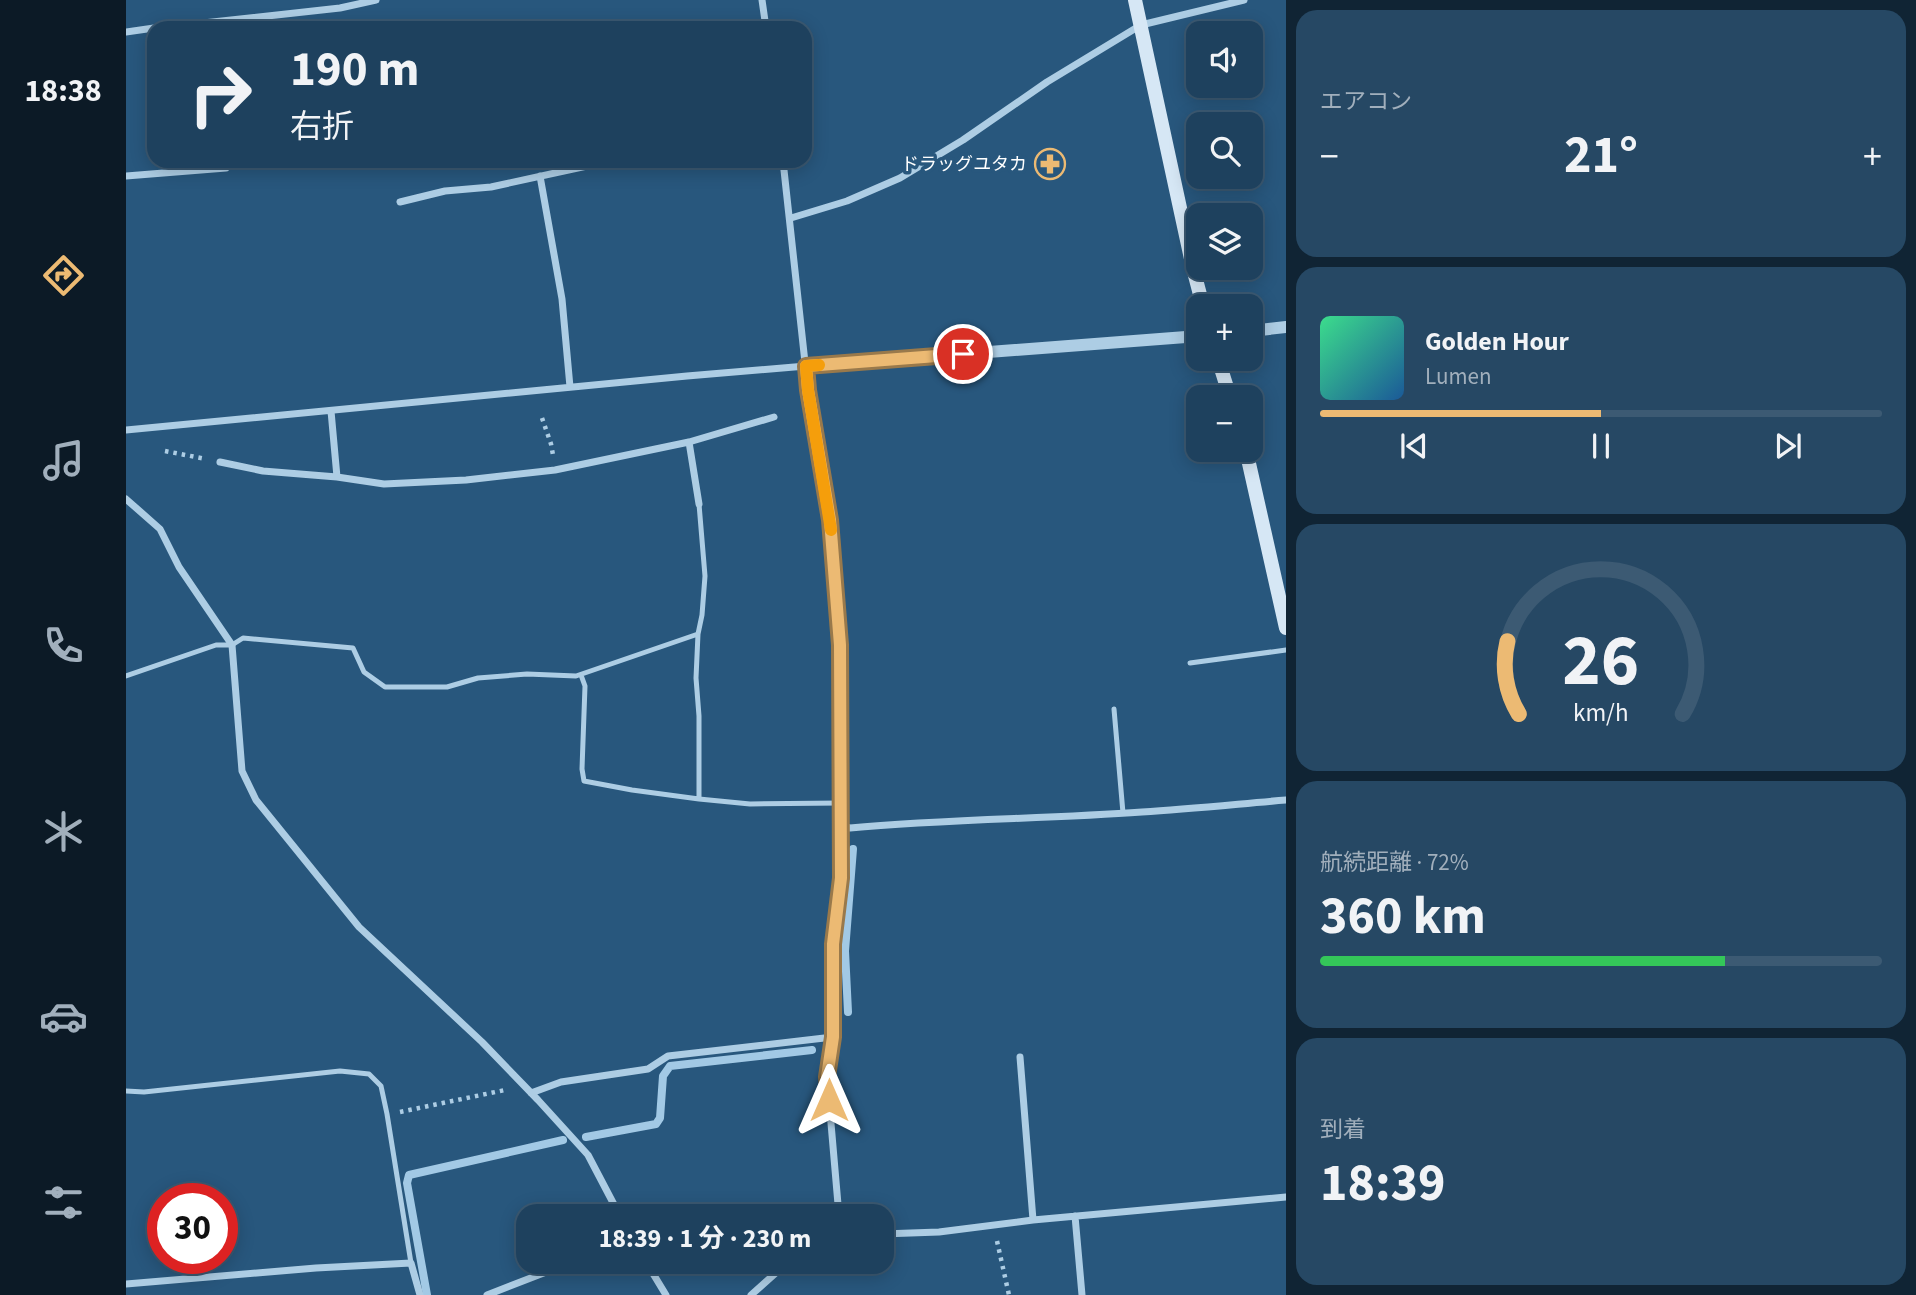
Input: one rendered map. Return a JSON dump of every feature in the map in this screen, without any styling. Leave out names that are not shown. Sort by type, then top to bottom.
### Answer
[{"type":"main road","points":[[1135,0],[1200,294]]},
{"type":"main road","points":[[1249,462],[1286,628]]},
{"type":"street","points":[[220,21],[340,8],[376,0]]},
{"type":"street","points":[[762,0],[765,21]]},
{"type":"street","points":[[790,218],[846,201],[900,178],[1140,25],[1244,0]]},
{"type":"street","points":[[126,32],[147,29]]},
{"type":"street","points":[[126,176],[226,168]]},
{"type":"street","points":[[400,202],[446,191],[491,187],[577,168]]},
{"type":"street","points":[[784,168],[808,390],[830,520],[839,631],[841,878],[833,944],[833,1037],[827,1077],[838,1204]]},
{"type":"street","points":[[540,176],[562,299],[570,387]]},
{"type":"street","points":[[1263,330],[1286,327]]},
{"type":"street","points":[[126,430],[806,366],[1186,338]]},
{"type":"street","points":[[331,411],[337,477]]},
{"type":"street","points":[[220,462],[263,471],[384,484],[466,480],[555,470],[689,442],[774,417]]},
{"type":"street","points":[[689,442],[699,504]]},
{"type":"street","points":[[126,499],[160,529],[179,567],[232,645],[242,771],[256,800],[359,927],[482,1042],[588,1155],[614,1204]]},
{"type":"street","points":[[841,826],[849,828],[923,821],[1123,813],[1286,800]]},
{"type":"street","points":[[531,1093],[561,1082],[648,1069],[668,1056],[833,1037]]},
{"type":"street","points":[[1020,1058],[1033,1220]]},
{"type":"street","points":[[894,1234],[939,1232],[1033,1220],[1286,1197]]},
{"type":"street","points":[[1075,1216],[1082,1295]]},
{"type":"street","points":[[126,1283],[411,1263],[420,1295]]},
{"type":"street","points":[[487,1295],[541,1274]]},
{"type":"street","points":[[653,1274],[666,1295]]},
{"type":"street","points":[[751,1295],[775,1274]]},
{"type":"lane","points":[[699,504],[705,576],[696,678],[699,799]]},
{"type":"lane","points":[[126,676],[216,645],[232,645],[243,638],[353,648],[364,672],[385,687],[447,687],[478,678],[527,674],[580,675],[698,634]]},
{"type":"lane","points":[[1191,663],[1286,650]]},
{"type":"lane","points":[[580,675],[585,686],[582,769],[584,781],[632,790],[750,804],[841,803]]},
{"type":"lane","points":[[1114,709],[1123,813]]},
{"type":"lane","points":[[126,1091],[144,1092],[340,1071],[369,1074],[381,1086],[411,1263]]},
{"type":"path","points":[[542,418],[551,444],[555,470]]},
{"type":"path","points":[[165,451],[220,462]]},
{"type":"path","points":[[387,1114],[522,1084]]},
{"type":"path","points":[[993,1225],[1009,1295]]},
{"type":"waterway","points":[[848,1012],[845,951],[853,849]]},
{"type":"waterway","points":[[586,1137],[656,1124],[660,1118],[663,1076],[670,1066],[812,1050]]},
{"type":"waterway","points":[[427,1295],[407,1183],[409,1175],[563,1140]]},
{"type":"slow traffic","points":[[819,365],[806,366],[831,530]]},
{"type":"place","name":"ドラッグユタカ","points":[[1050,164]]},
{"type":"route","points":[[829,1100],[827,1077],[833,1037],[833,944],[841,878],[840,645],[830,520],[806,366],[963,354]]}]
